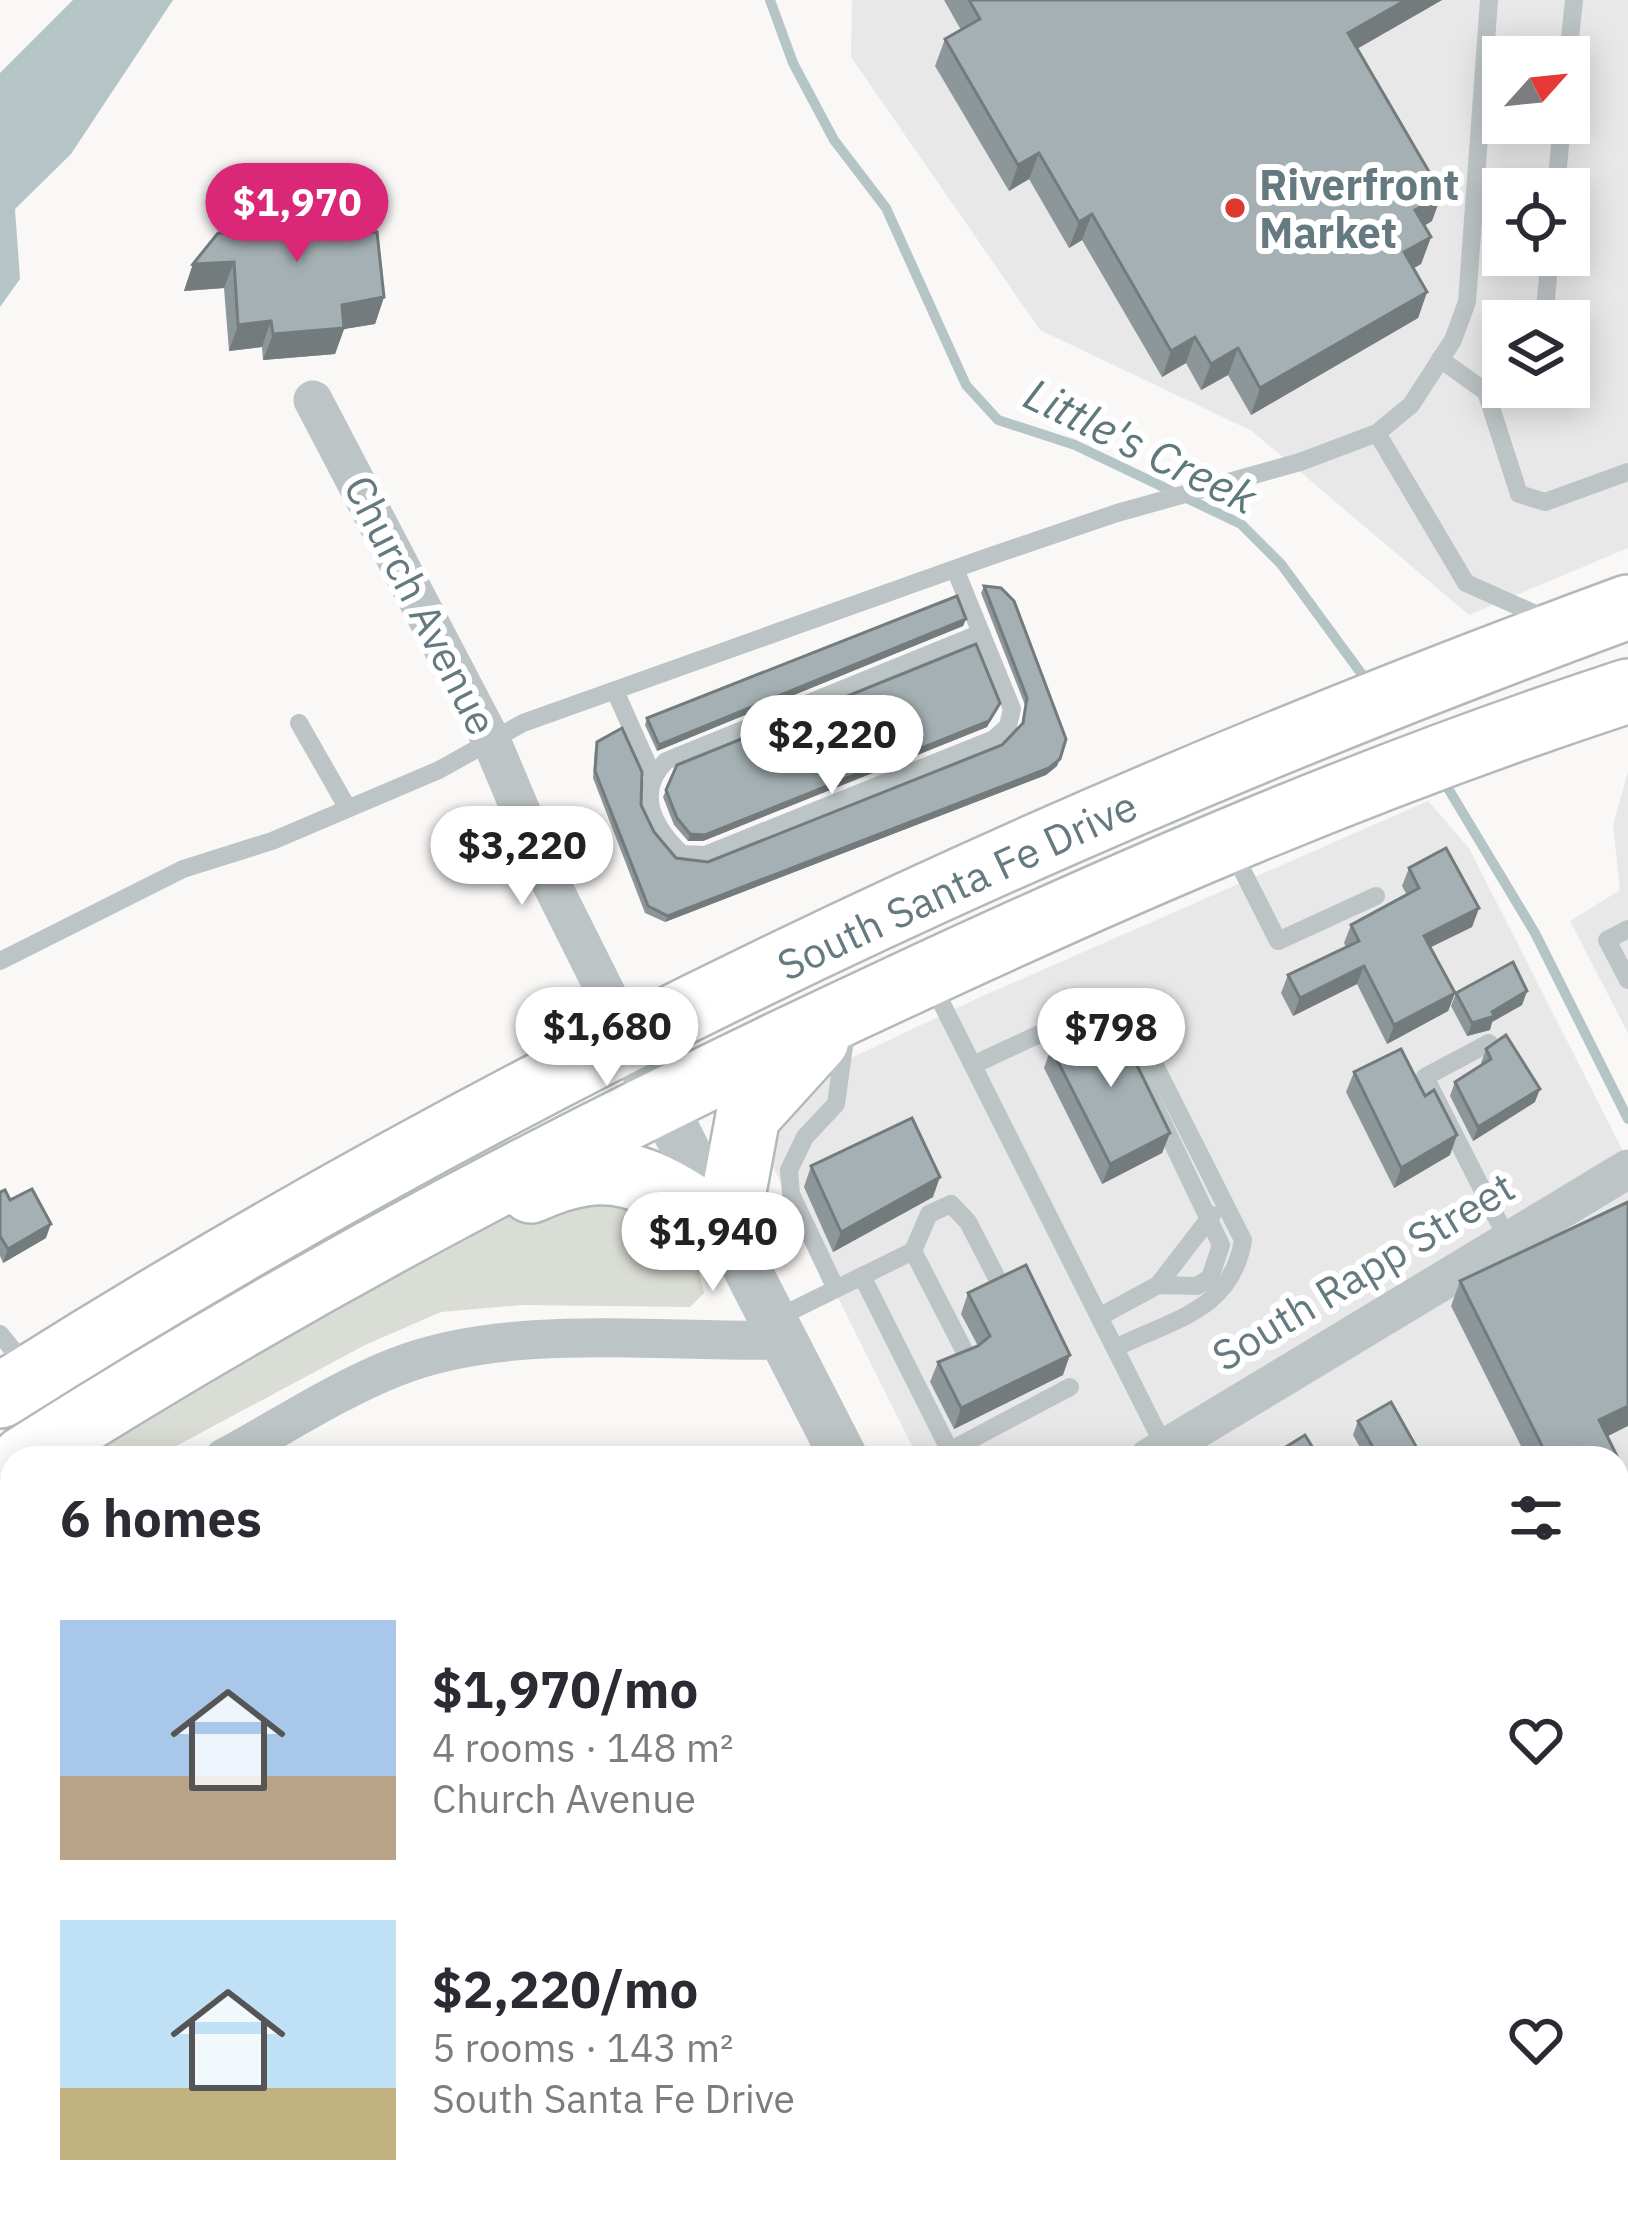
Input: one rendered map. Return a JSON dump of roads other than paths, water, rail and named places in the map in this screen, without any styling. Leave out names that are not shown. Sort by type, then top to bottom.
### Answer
[{"type":"highway","name":"South Santa Fe Drive","points":[[42,1401],[275,1227],[630,1041],[1046,842],[1337,719],[1628,607]]},
{"type":"highway","name":"South Santa Fe Drive","points":[[42,1401],[307,1284],[659,1099],[1226,838],[1469,743],[1628,691]]},
{"type":"highway","points":[[42,1401],[149,1398],[196,1378],[353,1285],[554,1180],[634,1173],[727,1229],[748,1116],[773,1082],[849,1010]]},
{"type":"street","name":"Church Avenue","points":[[314,400],[491,740],[552,885],[838,1446]]},
{"type":"street","name":"South Rapp Street","points":[[1168,1446],[1624,1171]]},
{"type":"street","points":[[247,1446],[397,1366],[467,1348],[778,1330]]},
{"type":"lane","points":[[0,961],[183,869],[272,842],[439,770],[523,723],[1118,513],[1300,462],[1377,433],[1411,405],[1467,302],[1489,0]]},
{"type":"lane","points":[[1570,36],[1574,0]]},
{"type":"lane","points":[[1440,359],[1482,381]]},
{"type":"lane","points":[[1500,408],[1520,494],[1545,502],[1628,472]]},
{"type":"lane","points":[[1377,433],[1466,584],[1570,628]]},
{"type":"lane","points":[[955,569],[1012,709],[1009,726],[994,739],[705,855],[682,854],[663,836],[647,799],[652,775],[666,760],[981,633]]},
{"type":"lane","points":[[616,693],[652,775]]},
{"type":"lane","points":[[299,723],[347,807]]},
{"type":"lane","points":[[1226,838],[1278,941],[1376,896]]},
{"type":"lane","points":[[1628,929],[1607,940],[1628,980]]},
{"type":"lane","points":[[927,974],[1115,1348],[1154,1446]]},
{"type":"lane","points":[[973,1065],[1106,1003]]},
{"type":"lane","points":[[1106,1003],[1212,1216],[1221,1245],[1210,1278],[1197,1286],[1158,1285]]},
{"type":"lane","points":[[1106,1003],[1129,1014],[1244,1240],[1239,1268],[1225,1293],[1115,1348]]},
{"type":"lane","points":[[836,1289],[791,1194],[790,1170],[805,1137],[836,1104],[849,1010]]},
{"type":"lane","points":[[1489,1042],[1425,1077],[1507,1238]]},
{"type":"lane","points":[[778,1330],[836,1289],[913,1251],[929,1214],[951,1204],[968,1222],[999,1282]]},
{"type":"lane","points":[[1099,1317],[1158,1285],[1212,1216]]},
{"type":"lane","points":[[913,1251],[966,1354]]},
{"type":"lane","points":[[862,1276],[953,1446]]},
{"type":"lane","points":[[967,1446],[1070,1387]]},
{"type":"waterway","name":"Little's Creek","points":[[770,0],[793,63],[834,140],[886,208],[966,385],[998,420],[1075,445],[1241,524],[1281,564],[1369,684]]},
{"type":"waterway","name":"Little's Creek","points":[[1443,780],[1535,933],[1628,1119]]},
{"type":"place","name":"Riverfront Market","points":[[1235,208]]}]
